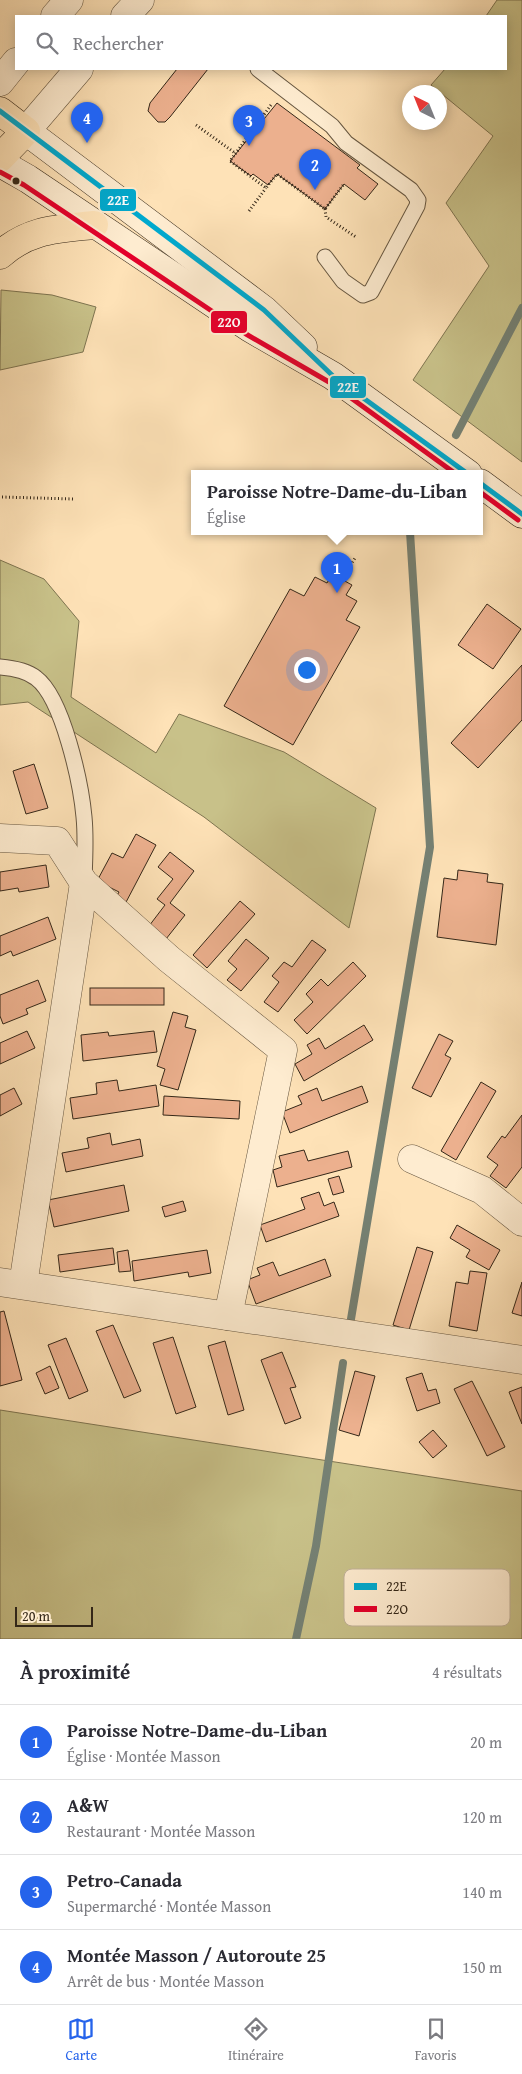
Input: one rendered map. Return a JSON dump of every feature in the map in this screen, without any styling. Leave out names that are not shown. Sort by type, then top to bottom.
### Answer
[{"type":"main road","points":[[0,111],[26,131],[0,158]]},
{"type":"main road","points":[[0,255],[17,242],[38,232],[94,225]]},
{"type":"street","points":[[56,15],[69,0]]},
{"type":"street","points":[[126,15],[140,0]]},
{"type":"street","points":[[0,82],[15,63]]},
{"type":"street","points":[[78,70],[26,131],[264,310],[333,376]]},
{"type":"street","points":[[0,163],[28,179],[250,328],[333,376],[462,470]]},
{"type":"street","points":[[483,485],[522,514]]},
{"type":"street","points":[[0,838],[57,841],[84,882],[169,959],[283,1050],[228,1316]]},
{"type":"street","points":[[84,882],[11,1283],[522,1360]]},
{"type":"street","points":[[412,1159],[482,1190],[522,1222]]},
{"type":"lane","points":[[259,70],[332,126],[346,143],[399,180],[416,195],[418,200],[417,206],[371,292],[363,294],[343,281],[326,256]]},
{"type":"lane","points":[[0,667],[26,672],[36,678],[49,694],[57,710],[68,739],[84,815],[84,882]]},
{"type":"path","points":[[266,188],[230,160],[273,104]]},
{"type":"path","points":[[196,125],[235,153]]},
{"type":"path","points":[[249,211],[277,174],[325,210]]},
{"type":"path","points":[[344,184],[325,210],[326,217],[356,237]]},
{"type":"path","points":[[2,497],[73,500]]},
{"type":"path","points":[[341,580],[354,558]]},
{"type":"shaded area","points":[[497,0],[522,0],[522,462],[413,380],[489,266],[446,203],[493,136],[447,98],[447,85],[431,85],[444,70],[507,70],[507,15],[487,15]]},
{"type":"shaded area","points":[[1,290],[52,295],[96,307],[83,352],[0,370]]},
{"type":"shaded area","points":[[0,560],[44,579],[79,621],[71,697],[156,753],[179,714],[284,752],[376,808],[349,928],[204,817],[28,702],[0,705]]},
{"type":"shaded area","points":[[0,1410],[522,1491],[522,1639],[0,1639]]},
{"type":"building","points":[[176,70],[207,70],[165,122],[158,122],[148,111],[150,103]]},
{"type":"building","points":[[277,103],[360,165],[357,168],[378,184],[365,200],[344,184],[325,209],[277,174],[268,185],[230,161]]},
{"type":"building","points":[[332,574],[352,585],[346,595],[357,601],[346,620],[360,627],[293,745],[224,706],[290,589],[304,596],[315,577],[327,583]]},
{"type":"building","points":[[487,604],[521,629],[493,669],[458,645]]},
{"type":"building","points":[[522,665],[522,720],[478,768],[451,743]]},
{"type":"building","points":[[34,764],[48,808],[26,814],[13,771]]},
{"type":"building","points":[[136,834],[156,845],[124,906],[114,901],[119,892],[97,881],[112,853],[123,858]]},
{"type":"building","points":[[170,852],[194,871],[170,903],[185,915],[166,939],[149,926],[165,905],[157,899],[173,879],[158,867]]},
{"type":"building","points":[[46,865],[49,887],[19,892],[18,888],[0,891],[0,872]]},
{"type":"building","points":[[458,870],[488,874],[487,882],[503,884],[496,945],[437,937],[444,878],[457,880]]},
{"type":"building","points":[[240,901],[255,914],[207,968],[193,955]]},
{"type":"building","points":[[48,917],[56,939],[13,956],[11,951],[0,956],[0,936]]},
{"type":"building","points":[[246,939],[269,958],[241,991],[227,980],[237,969],[228,961]]},
{"type":"building","points":[[312,940],[326,950],[278,1012],[264,1002],[279,982],[272,976],[284,962],[292,967]]},
{"type":"building","points":[[353,962],[366,976],[307,1034],[294,1020],[313,1002],[306,994],[321,979],[328,986]]},
{"type":"building","points":[[38,980],[46,1001],[26,1009],[28,1014],[3,1024],[0,1016],[0,995]]},
{"type":"building","points":[[90,988],[164,988],[164,1005],[90,1005]]},
{"type":"building","points":[[173,1012],[188,1016],[185,1027],[196,1030],[178,1090],[160,1085],[165,1069],[157,1066]]},
{"type":"building","points":[[364,1025],[373,1040],[304,1081],[295,1064],[312,1054],[307,1045],[319,1038],[325,1049]]},
{"type":"building","points":[[27,1031],[35,1048],[0,1064],[0,1043]]},
{"type":"building","points":[[154,1031],[157,1052],[83,1061],[81,1035],[108,1032],[109,1036]]},
{"type":"building","points":[[439,1034],[453,1041],[445,1055],[451,1058],[431,1097],[412,1088]]},
{"type":"building","points":[[117,1080],[119,1091],[156,1085],[159,1106],[73,1119],[70,1098],[97,1094],[96,1083]]},
{"type":"building","points":[[481,1082],[496,1091],[456,1160],[441,1151]]},
{"type":"building","points":[[362,1086],[368,1102],[290,1133],[282,1112],[302,1104],[298,1096],[317,1088],[322,1101]]},
{"type":"building","points":[[14,1088],[22,1104],[0,1116],[0,1095]]},
{"type":"building","points":[[164,1096],[240,1101],[239,1119],[163,1115]]},
{"type":"building","points":[[522,1115],[522,1167],[506,1188],[490,1176],[498,1165],[487,1157],[502,1136],[505,1138]]},
{"type":"building","points":[[110,1133],[112,1145],[140,1139],[143,1156],[66,1172],[62,1153],[89,1148],[87,1138]]},
{"type":"building","points":[[304,1150],[308,1161],[348,1151],[352,1167],[277,1187],[273,1170],[282,1167],[279,1156]]},
{"type":"building","points":[[339,1176],[344,1192],[333,1195],[328,1179]]},
{"type":"building","points":[[124,1185],[129,1211],[54,1227],[48,1200]]},
{"type":"building","points":[[319,1192],[324,1206],[334,1202],[339,1216],[266,1242],[260,1225],[305,1209],[301,1198]]},
{"type":"building","points":[[183,1201],[186,1211],[165,1217],[162,1207]]},
{"type":"building","points":[[457,1225],[500,1250],[489,1270],[466,1257],[470,1250],[450,1238]]},
{"type":"building","points":[[417,1247],[433,1252],[409,1330],[393,1325]]},
{"type":"building","points":[[113,1248],[115,1264],[60,1272],[58,1255]]},
{"type":"building","points":[[128,1250],[131,1271],[119,1272],[117,1252]]},
{"type":"building","points":[[207,1250],[211,1273],[189,1277],[188,1272],[134,1281],[132,1261]]},
{"type":"building","points":[[325,1259],[331,1276],[256,1304],[247,1280],[260,1275],[257,1268],[273,1262],[279,1276]]},
{"type":"building","points":[[470,1271],[487,1273],[477,1331],[449,1326],[456,1282],[468,1284]]},
{"type":"building","points":[[522,1282],[522,1316],[512,1313]]},
{"type":"building","points":[[4,1311],[22,1380],[0,1386],[0,1312]]},
{"type":"building","points":[[113,1325],[141,1391],[124,1398],[96,1331]]},
{"type":"building","points":[[173,1337],[196,1407],[176,1414],[153,1343]]},
{"type":"building","points":[[66,1338],[88,1391],[69,1399],[48,1345]]},
{"type":"building","points":[[225,1341],[244,1410],[228,1415],[208,1346]]},
{"type":"building","points":[[282,1352],[296,1387],[290,1388],[301,1418],[285,1424],[261,1360]]},
{"type":"building","points":[[50,1366],[59,1388],[45,1394],[36,1373]]},
{"type":"building","points":[[355,1371],[375,1376],[359,1436],[339,1430]]},
{"type":"building","points":[[422,1373],[428,1391],[436,1389],[440,1403],[417,1411],[406,1378]]},
{"type":"building","points":[[472,1381],[505,1447],[487,1456],[454,1389]]},
{"type":"building","points":[[522,1387],[522,1424],[509,1392]]},
{"type":"building","points":[[433,1430],[447,1446],[433,1458],[419,1442]]},
{"type":"waterway","points":[[456,435],[522,308]]},
{"type":"waterway","points":[[351,1319],[430,847],[410,535]]},
{"type":"waterway","points":[[296,1639],[316,1546],[343,1363]]},
{"type":"transit line","name":"22E","points":[[0,111],[264,310],[333,376],[462,470]]},
{"type":"transit line","name":"22O","points":[[0,172],[24,185],[246,334],[329,382],[450,470]]},
{"type":"transit line","name":"22E","points":[[483,485],[522,514]]},
{"type":"transit line","name":"22O","points":[[483,494],[518,520]]},
{"type":"place","name":"Montée Masson / Autoroute 25","points":[[87,143]]},
{"type":"place","name":"Petro-Canada","points":[[249,146]]},
{"type":"place","name":"A&W","points":[[315,190]]},
{"type":"place","name":"Paroisse Notre-Dame-du-Liban","points":[[337,593]]}]
